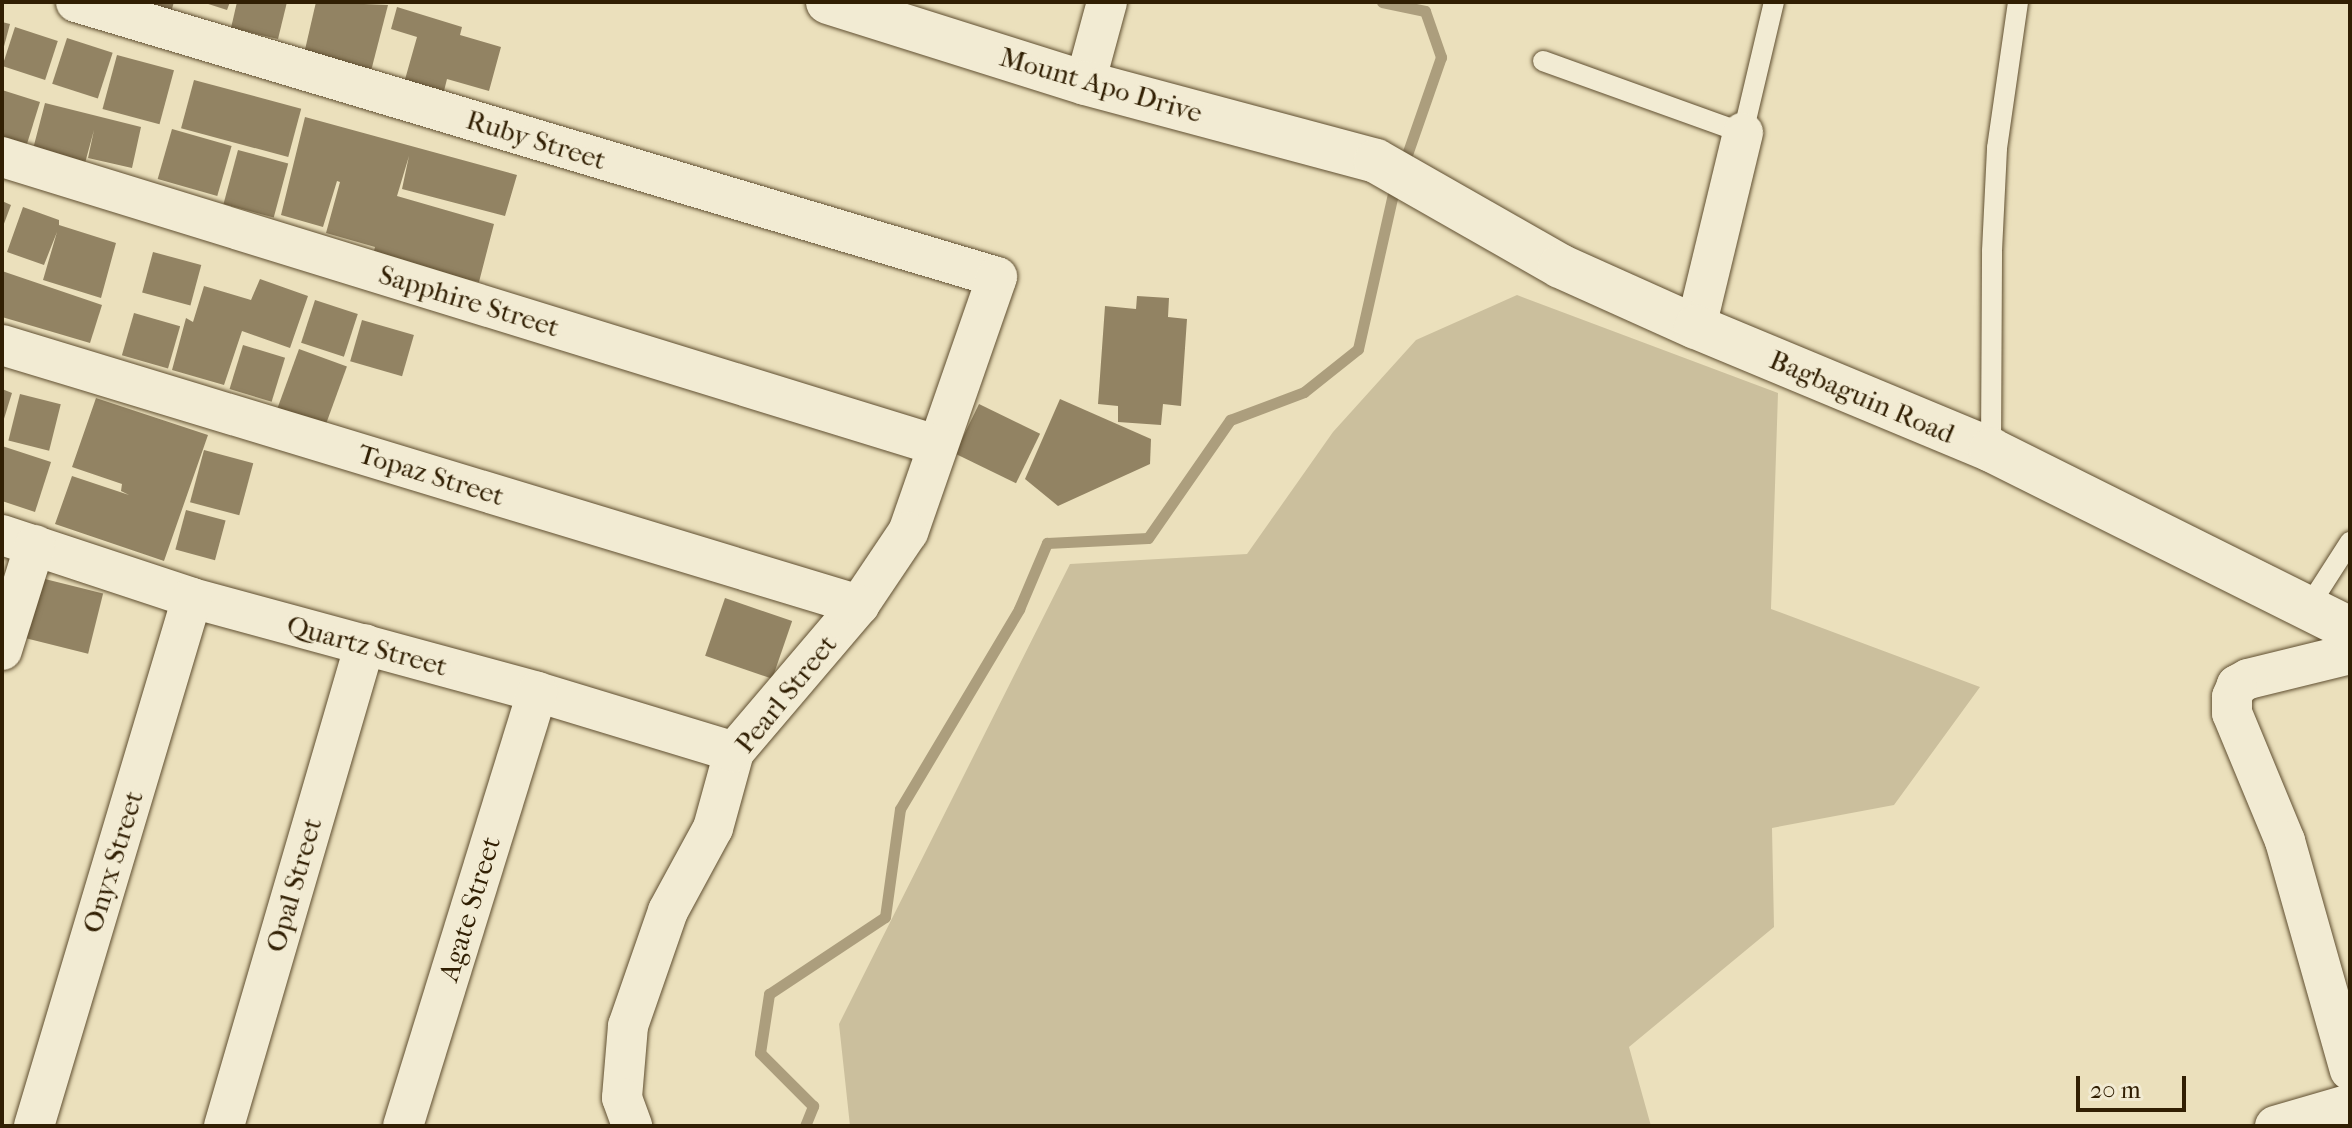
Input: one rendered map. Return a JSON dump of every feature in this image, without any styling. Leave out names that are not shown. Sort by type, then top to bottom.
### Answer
[{"type":"street","name":"Ruby Street","points":[[76,2],[997,277]]},
{"type":"street","name":"Mount Apo Drive","points":[[828,2],[1085,83],[1376,161]]},
{"type":"street","points":[[1085,83],[1107,2]]},
{"type":"street","points":[[1696,327],[1743,133]]},
{"type":"street","name":"Sapphire Street","points":[[2,157],[936,445]]},
{"type":"street","name":"Bagbaguin Road","points":[[1376,161],[1560,266],[1696,327],[1991,450],[2350,629]]},
{"type":"street","name":"Pearl Street","points":[[632,1126],[622,1098],[628,1026],[668,911],[713,828],[734,752],[859,605],[908,532],[997,277]]},
{"type":"street","name":"Topaz Street","points":[[2,345],[859,605]]},
{"type":"street","points":[[2,650],[19,540]]},
{"type":"street","name":"Quartz Street","points":[[19,540],[192,598],[537,692],[734,752]]},
{"type":"street","name":"Onyx Street","points":[[34,1126],[192,598]]},
{"type":"street","name":"Opal Street","points":[[224,1126],[365,644]]},
{"type":"street","points":[[2350,654],[2248,679],[2237,685],[2232,697],[2232,713],[2285,841],[2350,1070]]},
{"type":"street","name":"Agate Street","points":[[403,1126],[537,692]]},
{"type":"street","points":[[2275,1126],[2350,1104]]},
{"type":"lane","points":[[1543,61],[1743,133],[1774,2]]},
{"type":"lane","points":[[1991,450],[1992,251],[1997,148],[2018,2]]},
{"type":"lane","points":[[2307,609],[2350,542]]},
{"type":"shaded area","points":[[1517,295],[1778,393],[1771,609],[1980,687],[1894,805],[1772,828],[1774,927],[1629,1047],[1651,1126],[850,1126],[839,1024],[1070,564],[1247,554],[1333,432],[1416,340]]},
{"type":"building","points":[[141,2],[174,2],[171,12]]},
{"type":"building","points":[[202,2],[230,2],[227,10]]},
{"type":"building","points":[[237,2],[287,2],[278,39],[231,28]]},
{"type":"building","points":[[316,2],[388,5],[371,71],[304,54]]},
{"type":"building","points":[[397,7],[462,27],[460,35],[501,47],[489,91],[447,79],[443,95],[404,83],[417,37],[391,29]]},
{"type":"building","points":[[2,22],[10,24],[3,50],[2,50]]},
{"type":"building","points":[[15,27],[58,41],[45,80],[2,66]]},
{"type":"building","points":[[67,38],[113,53],[98,98],[52,84]]},
{"type":"building","points":[[117,55],[174,70],[159,124],[103,109]]},
{"type":"building","points":[[194,80],[301,109],[288,157],[181,128]]},
{"type":"building","points":[[2,90],[40,102],[26,147],[2,140]]},
{"type":"building","points":[[45,103],[141,127],[132,168],[88,158],[94,130],[85,163],[33,149]]},
{"type":"building","points":[[305,117],[517,175],[505,216],[402,189],[409,156],[397,196],[494,224],[479,282],[372,259],[375,247],[326,233],[340,182],[337,181],[323,227],[281,215]]},
{"type":"building","points":[[172,129],[232,146],[217,196],[158,179]]},
{"type":"building","points":[[238,150],[288,163],[274,218],[224,204]]},
{"type":"building","points":[[2,201],[11,205],[2,229]]},
{"type":"building","points":[[23,207],[59,220],[59,225],[116,243],[101,298],[43,280],[57,232],[44,265],[7,252]]},
{"type":"building","points":[[153,252],[201,265],[190,306],[142,293]]},
{"type":"building","points":[[2,271],[102,305],[90,343],[2,317]]},
{"type":"building","points":[[260,279],[308,296],[290,348],[242,331],[224,385],[172,370],[186,318],[193,322],[204,286],[251,300]]},
{"type":"building","points":[[1137,296],[1169,298],[1168,317],[1187,319],[1181,406],[1163,404],[1161,425],[1118,422],[1118,406],[1098,404],[1105,306],[1136,309]]},
{"type":"building","points":[[315,300],[358,314],[344,357],[301,343]]},
{"type":"building","points":[[134,313],[180,326],[168,369],[122,355]]},
{"type":"building","points":[[362,320],[414,335],[402,376],[350,361]]},
{"type":"building","points":[[243,345],[285,358],[272,402],[230,389]]},
{"type":"building","points":[[299,349],[347,366],[324,429],[276,412]]},
{"type":"building","points":[[2,389],[12,393],[3,422],[2,422]]},
{"type":"building","points":[[20,394],[61,404],[49,451],[8,441]]},
{"type":"building","points":[[96,398],[208,435],[164,561],[55,524],[72,476],[129,495],[121,491],[122,484],[72,467]]},
{"type":"building","points":[[1060,399],[1151,439],[1150,464],[1058,506],[1025,479]]},
{"type":"building","points":[[979,404],[1040,434],[1016,483],[955,453]]},
{"type":"building","points":[[2,446],[51,462],[35,512],[2,501]]},
{"type":"building","points":[[204,450],[253,463],[239,515],[190,502]]},
{"type":"building","points":[[186,510],[226,521],[215,560],[175,550]]},
{"type":"building","points":[[41,578],[103,593],[88,654],[26,638]]},
{"type":"building","points":[[725,598],[792,621],[772,679],[705,656]]},
{"type":"waterway","points":[[1382,2],[1425,11],[1441,57],[1404,163]]},
{"type":"waterway","points":[[805,1126],[813,1106],[760,1053],[769,994],[885,917],[900,809],[1019,609],[1047,543],[1148,538],[1230,420],[1304,392],[1358,349],[1394,189]]}]
